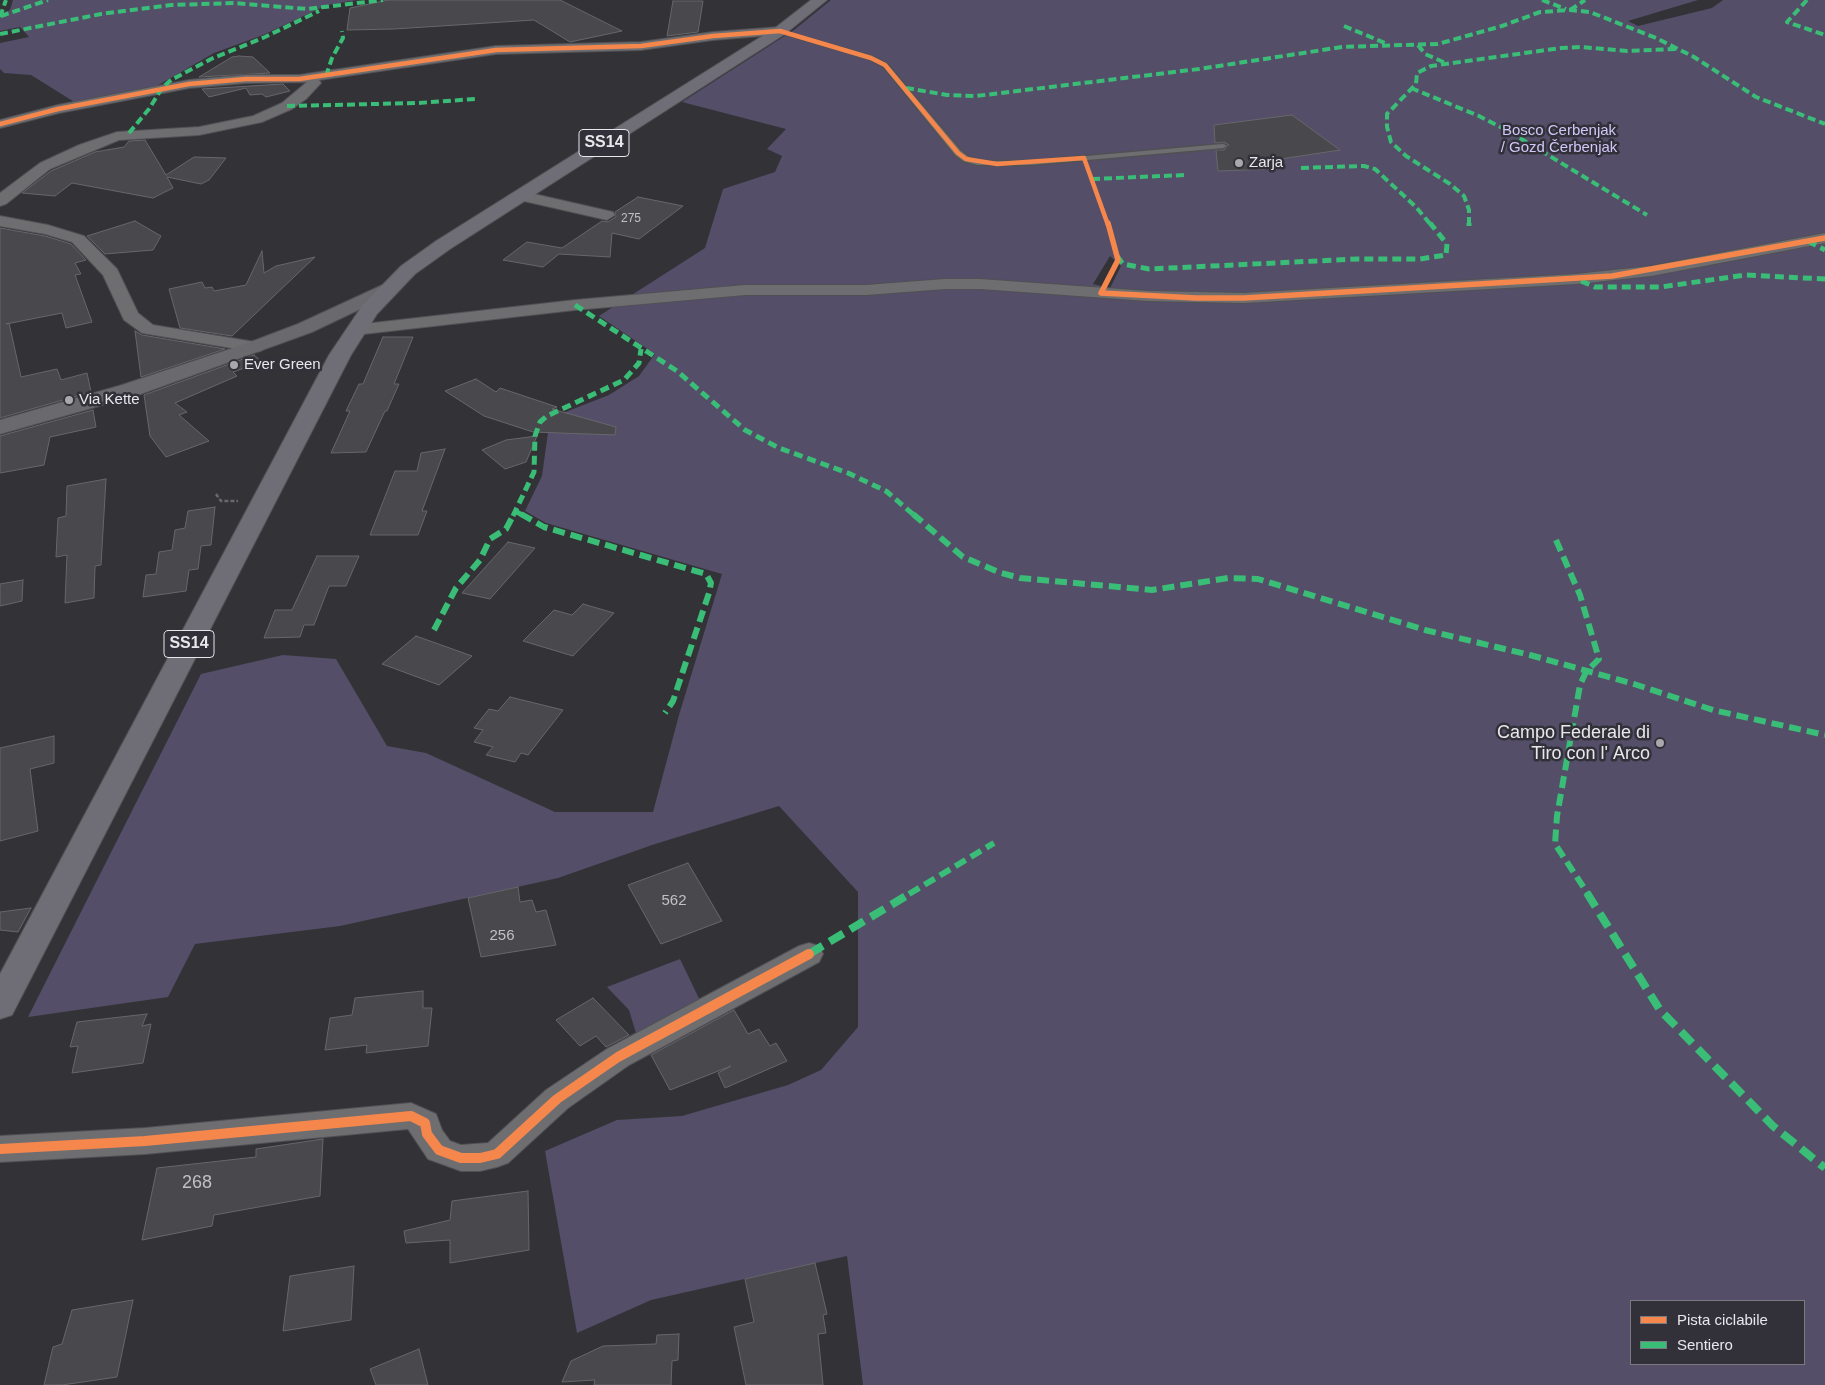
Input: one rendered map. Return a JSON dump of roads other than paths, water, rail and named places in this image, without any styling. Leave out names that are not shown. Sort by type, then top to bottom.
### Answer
[{"type":"main road","name":"SS14","points":[[0,1006],[340,355],[355,330],[389,288],[408,270],[443,245],[780,31],[820,0]]},
{"type":"street","points":[[0,124],[58,109],[162,88],[246,79],[311,78],[363,68],[496,50],[626,47],[713,36],[780,31]]},
{"type":"street","points":[[0,201],[45,166],[84,148],[117,136],[199,131],[257,119],[287,106],[301,96],[314,83],[311,78]]},
{"type":"street","points":[[521,196],[606,215]]},
{"type":"street","points":[[0,221],[48,230],[78,239],[112,273],[130,316],[148,329],[255,347]]},
{"type":"street","points":[[305,328],[355,330],[575,305],[745,290],[866,290],[945,284],[1018,285],[1102,293],[1196,298],[1244,298],[1612,276],[1825,238]]},
{"type":"street","points":[[0,427],[130,390],[255,347],[305,328],[389,288]]},
{"type":"street","points":[[0,1149],[146,1141],[411,1116],[425,1123],[427,1134],[439,1150],[461,1158],[480,1158],[497,1154],[557,1100],[618,1057],[809,954]]},
{"type":"lane","points":[[780,31],[871,58],[885,65],[958,153],[966,159],[980,163],[1030,163],[1223,146]]},
{"type":"place","name":"Zarja","points":[[1239,163]]},
{"type":"place","name":"Ever Green","points":[[234,365]]},
{"type":"place","name":"Via Kette","points":[[69,400]]},
{"type":"place","name":"Campo Federale di Tiro con l' Arco","points":[[1660,743]]},
{"type":"park label","name":"Bosco Cerbenjak / Gozd Čerbenjak","points":[[1559,140]]}]
